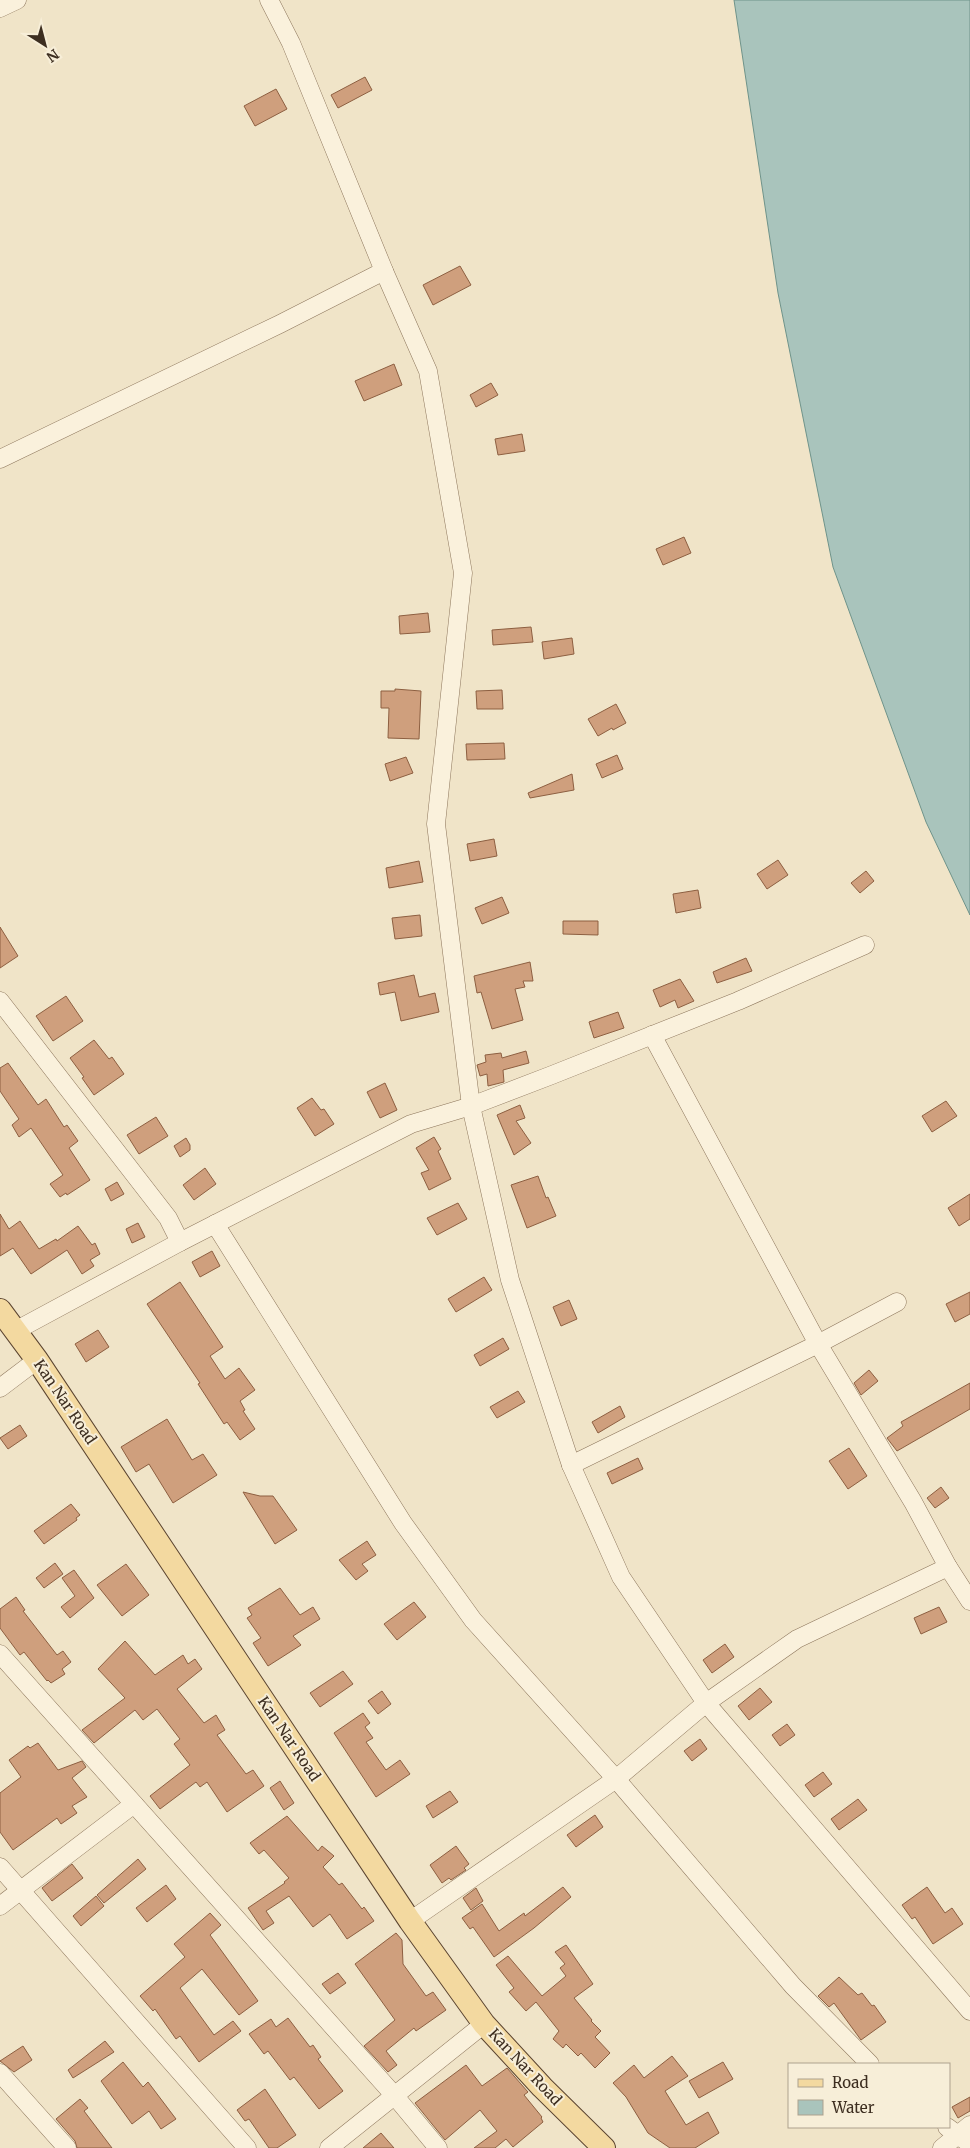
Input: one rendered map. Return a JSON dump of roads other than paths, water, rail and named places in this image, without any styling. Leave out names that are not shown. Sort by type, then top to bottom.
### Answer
[{"type":"main road","name":"Kan Nar Road","points":[[0,1310],[37,1360],[410,1922],[484,2024],[542,2087],[604,2148]]},
{"type":"street","points":[[0,8],[17,0]]},
{"type":"street","points":[[269,0],[291,43],[384,272],[428,371],[463,573],[436,824],[471,1106],[510,1280],[571,1465],[621,1577],[706,1703],[970,2011]]},
{"type":"street","points":[[0,459],[384,272]]},
{"type":"street","points":[[15,1331],[180,1242],[411,1124],[471,1106],[652,1035],[738,1001],[866,945]]},
{"type":"street","points":[[0,1001],[168,1218],[180,1242]]},
{"type":"street","points":[[652,1035],[818,1344],[913,1502],[948,1568],[970,1601]]},
{"type":"street","points":[[215,1224],[402,1523],[473,1620],[616,1779],[793,1986],[869,2063]]},
{"type":"street","points":[[571,1465],[818,1344],[897,1302]]},
{"type":"street","points":[[0,1388],[37,1360]]},
{"type":"street","points":[[410,1922],[616,1779],[706,1703],[797,1639],[948,1568]]},
{"type":"street","points":[[0,1654],[394,2096],[438,2148]]},
{"type":"street","points":[[0,1906],[134,1804]]},
{"type":"street","points":[[0,1867],[247,2148]]},
{"type":"street","points":[[329,2148],[484,2024]]},
{"type":"street","points":[[0,2073],[67,2148]]},
{"type":"street","points":[[942,2148],[961,2133]]},
{"type":"water","points":[[734,0],[970,0],[970,915],[926,822],[833,567],[778,293]]}]
